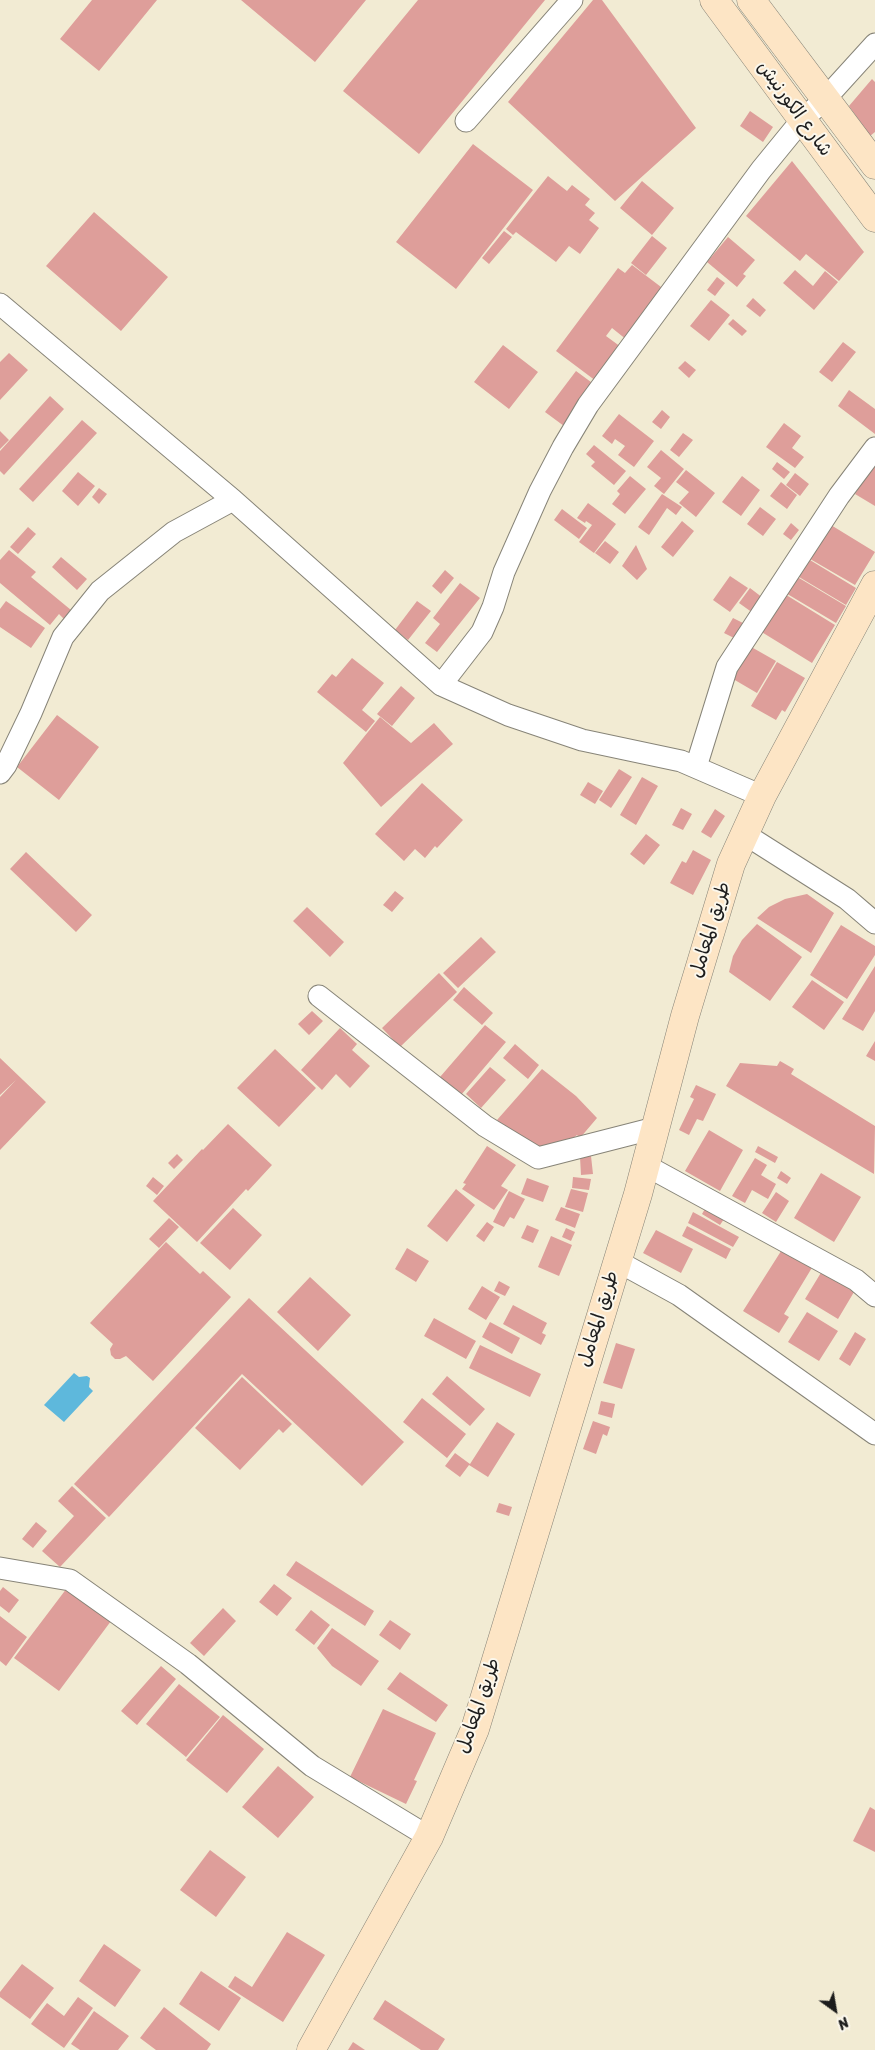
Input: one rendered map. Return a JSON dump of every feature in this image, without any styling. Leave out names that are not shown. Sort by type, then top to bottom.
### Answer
[{"type":"main road","name":"شارع الكورنيش","points":[[714,0],[875,218]]},
{"type":"main road","name":"شارع الكورنيش","points":[[751,0],[875,165]]},
{"type":"main road","name":"طريق المعامل","points":[[311,2050],[430,1837],[474,1729],[617,1261],[685,1016],[731,864],[762,796],[875,584]]},
{"type":"street","points":[[466,121],[572,0]]},
{"type":"street","points":[[441,685],[482,632],[493,607],[504,572],[540,491],[563,447],[588,406],[762,170],[802,121],[825,99],[875,44]]},
{"type":"street","points":[[0,304],[233,500],[441,685],[508,715],[582,740],[681,761],[762,796]]},
{"type":"street","points":[[696,767],[727,667],[839,496],[875,448]]},
{"type":"street","points":[[0,773],[6,765],[31,713],[63,637],[100,591],[174,532],[233,500]]},
{"type":"street","points":[[744,833],[847,899],[875,923]]},
{"type":"street","points":[[319,996],[485,1126],[538,1158],[655,1128]]},
{"type":"street","points":[[645,1165],[856,1280],[875,1296]]},
{"type":"street","points":[[617,1261],[679,1295],[875,1434]]},
{"type":"street","points":[[0,1568],[70,1580],[188,1664],[312,1766],[430,1837]]},
{"type":"water","points":[[74,1373],[79,1377],[87,1376],[90,1378],[89,1387],[93,1391],[64,1422],[44,1405]]},
{"type":"building","points":[[92,0],[157,0],[99,71],[60,39]]},
{"type":"building","points":[[241,0],[366,0],[315,62]]},
{"type":"building","points":[[418,0],[545,0],[419,154],[343,91]]},
{"type":"building","points":[[593,0],[602,0],[696,128],[615,201],[508,102]]},
{"type":"building","points":[[872,79],[875,82],[875,132],[870,136],[849,106]]},
{"type":"building","points":[[750,111],[773,127],[763,142],[740,126]]},
{"type":"building","points":[[473,144],[533,190],[456,289],[396,242]]},
{"type":"building","points":[[792,161],[864,252],[839,281],[806,254],[800,261],[746,216]]},
{"type":"building","points":[[548,176],[567,191],[572,185],[590,199],[585,205],[595,213],[589,220],[599,228],[580,254],[569,246],[556,262],[516,232],[513,235],[506,229]]},
{"type":"building","points":[[642,181],[674,208],[652,235],[620,208]]},
{"type":"building","points":[[94,212],[168,277],[121,331],[46,266]]},
{"type":"building","points":[[504,231],[512,237],[489,264],[482,258]]},
{"type":"building","points":[[652,236],[667,248],[646,275],[631,263]]},
{"type":"building","points":[[728,237],[755,260],[743,274],[746,276],[737,287],[707,262]]},
{"type":"building","points":[[632,265],[665,290],[627,340],[612,328],[606,336],[621,347],[596,381],[556,351],[618,268],[625,273]]},
{"type":"building","points":[[795,270],[813,286],[825,271],[838,282],[814,310],[783,283]]},
{"type":"building","points":[[717,277],[725,283],[715,296],[707,290]]},
{"type":"building","points":[[753,298],[766,310],[760,317],[746,306]]},
{"type":"building","points":[[711,300],[730,315],[709,341],[690,326]]},
{"type":"building","points":[[733,319],[747,331],[742,336],[728,324]]},
{"type":"building","points":[[843,342],[856,352],[832,382],[819,372]]},
{"type":"building","points":[[503,345],[538,372],[509,409],[474,382]]},
{"type":"building","points":[[9,353],[28,370],[0,400],[0,362]]},
{"type":"building","points":[[685,361],[696,370],[689,378],[678,368]]},
{"type":"building","points":[[576,371],[595,385],[564,426],[545,412]]},
{"type":"building","points":[[849,390],[875,409],[875,434],[838,406]]},
{"type":"building","points":[[50,396],[64,409],[4,475],[0,471],[0,451]]},
{"type":"building","points":[[662,410],[670,417],[661,429],[652,422]]},
{"type":"building","points":[[619,414],[654,441],[634,467],[618,455],[625,446],[615,439],[612,444],[602,436]]},
{"type":"building","points":[[82,420],[97,433],[33,502],[19,489]]},
{"type":"building","points":[[784,423],[801,436],[792,448],[804,457],[795,468],[766,447]]},
{"type":"building","points":[[0,431],[9,440],[0,449]]},
{"type":"building","points":[[683,433],[693,440],[679,457],[670,450]]},
{"type":"building","points":[[594,445],[626,471],[614,485],[591,466],[595,462],[586,454]]},
{"type":"building","points":[[661,450],[684,469],[664,494],[654,486],[661,478],[647,467]]},
{"type":"building","points":[[777,462],[790,472],[784,479],[772,469]]},
{"type":"building","points":[[875,462],[875,506],[855,494]]},
{"type":"building","points":[[686,470],[715,493],[696,517],[679,503],[689,492],[676,482]]},
{"type":"building","points":[[78,472],[95,486],[78,506],[62,491]]},
{"type":"building","points":[[795,473],[809,484],[800,496],[786,485]]},
{"type":"building","points":[[630,476],[646,489],[625,514],[612,504],[620,494],[617,491]]},
{"type":"building","points":[[742,476],[760,490],[741,516],[722,502]]},
{"type":"building","points":[[781,482],[797,495],[787,509],[770,496]]},
{"type":"building","points":[[99,488],[107,494],[99,504],[92,497]]},
{"type":"building","points":[[662,494],[682,507],[676,515],[667,508],[649,535],[638,527]]},
{"type":"building","points":[[588,503],[616,524],[594,553],[579,542],[592,525],[577,518]]},
{"type":"building","points":[[760,507],[776,519],[763,536],[747,524]]},
{"type":"building","points":[[562,509],[587,528],[579,539],[554,520]]},
{"type":"building","points":[[682,521],[694,531],[673,557],[661,547]]},
{"type":"building","points":[[826,522],[875,552],[855,585],[805,556]]},
{"type":"building","points":[[791,523],[799,530],[791,540],[783,534]]},
{"type":"building","points":[[28,527],[36,534],[18,554],[10,547]]},
{"type":"building","points":[[605,541],[619,552],[610,564],[595,553]]},
{"type":"building","points":[[636,545],[647,569],[637,580],[622,566]]},
{"type":"building","points":[[9,550],[36,572],[31,577],[71,610],[64,619],[59,614],[50,625],[0,583],[0,560]]},
{"type":"building","points":[[61,557],[87,579],[77,590],[52,567]]},
{"type":"building","points":[[805,557],[856,588],[846,605],[794,574]]},
{"type":"building","points":[[445,570],[454,578],[441,594],[432,586]]},
{"type":"building","points":[[794,575],[846,606],[836,623],[784,592]]},
{"type":"building","points":[[730,576],[748,588],[730,612],[713,600]]},
{"type":"building","points":[[460,583],[480,598],[437,652],[425,643],[440,624],[433,618]]},
{"type":"building","points":[[750,588],[763,598],[753,613],[739,603]]},
{"type":"building","points":[[783,593],[835,625],[812,663],[760,631]]},
{"type":"building","points":[[6,601],[45,628],[31,648],[0,627],[0,609]]},
{"type":"building","points":[[417,601],[431,611],[408,640],[395,630]]},
{"type":"building","points":[[733,618],[743,623],[734,638],[724,633]]},
{"type":"building","points":[[746,644],[776,661],[757,693],[728,676]]},
{"type":"building","points":[[352,658],[384,683],[362,710],[375,721],[366,732],[317,692],[332,674],[336,677]]},
{"type":"building","points":[[777,662],[805,678],[785,712],[782,710],[776,720],[751,706]]},
{"type":"building","points":[[401,686],[415,698],[392,726],[377,714]]},
{"type":"building","points":[[57,715],[99,747],[59,800],[17,767]]},
{"type":"building","points":[[380,717],[411,743],[434,723],[453,744],[381,807],[343,763]]},
{"type":"building","points":[[619,769],[632,777],[611,808],[599,800]]},
{"type":"building","points":[[642,777],[658,786],[636,825],[620,815]]},
{"type":"building","points":[[588,782],[603,791],[595,804],[580,795]]},
{"type":"building","points":[[422,783],[463,820],[425,858],[415,849],[404,861],[375,834]]},
{"type":"building","points":[[681,808],[692,814],[683,830],[672,825]]},
{"type":"building","points":[[715,809],[725,816],[711,838],[701,832]]},
{"type":"building","points":[[646,834],[660,845],[644,865],[630,854]]},
{"type":"building","points":[[693,850],[711,860],[693,895],[670,883],[682,861],[686,863]]},
{"type":"building","points":[[26,852],[92,915],[76,932],[10,869]]},
{"type":"building","points":[[395,891],[404,898],[392,912],[383,905]]},
{"type":"building","points":[[807,894],[834,913],[811,953],[757,918],[769,907],[785,899]]},
{"type":"building","points":[[307,907],[344,942],[330,957],[293,921]]},
{"type":"building","points":[[757,924],[802,957],[770,1001],[729,972],[733,956],[742,940]]},
{"type":"building","points":[[841,925],[875,946],[875,955],[847,999],[810,975]]},
{"type":"building","points":[[481,937],[496,952],[458,988],[443,973]]},
{"type":"building","points":[[875,966],[875,1011],[863,1031],[842,1019]]},
{"type":"building","points":[[439,973],[457,992],[400,1047],[382,1028]]},
{"type":"building","points":[[812,980],[844,1002],[824,1030],[792,1007]]},
{"type":"building","points":[[464,987],[493,1013],[482,1025],[453,1000]]},
{"type":"building","points":[[312,1011],[323,1021],[309,1035],[298,1024]]},
{"type":"building","points":[[485,1025],[506,1042],[461,1095],[440,1077]]},
{"type":"building","points":[[340,1028],[357,1044],[352,1050],[370,1066],[350,1088],[336,1074],[322,1090],[301,1070]]},
{"type":"building","points":[[875,1041],[875,1061],[866,1056]]},
{"type":"building","points":[[515,1044],[539,1065],[528,1079],[503,1058]]},
{"type":"building","points":[[275,1049],[316,1088],[279,1127],[237,1088]]},
{"type":"building","points":[[0,1058],[46,1102],[0,1150],[0,1097],[16,1080],[0,1095]]},
{"type":"building","points":[[780,1061],[794,1069],[791,1074],[875,1126],[874,1174],[726,1086],[740,1063],[777,1066]]},
{"type":"building","points":[[490,1067],[506,1080],[481,1108],[466,1094]]},
{"type":"building","points":[[542,1069],[576,1096],[597,1118],[580,1138],[577,1135],[559,1149],[530,1149],[497,1120]]},
{"type":"building","points":[[696,1085],[716,1094],[703,1121],[697,1119],[689,1135],[679,1130],[694,1099],[690,1097]]},
{"type":"building","points":[[228,1124],[272,1165],[248,1191],[246,1189],[197,1242],[153,1201]]},
{"type":"building","points":[[709,1130],[743,1150],[720,1191],[685,1171]]},
{"type":"building","points":[[487,1146],[516,1165],[501,1186],[508,1190],[494,1210],[462,1189],[466,1184],[463,1183]]},
{"type":"building","points":[[758,1146],[778,1157],[775,1163],[755,1152]]},
{"type":"building","points":[[177,1154],[183,1160],[174,1169],[168,1163]]},
{"type":"building","points":[[591,1156],[593,1174],[581,1175],[580,1157]]},
{"type":"building","points":[[755,1158],[767,1165],[761,1175],[776,1184],[768,1199],[752,1190],[745,1203],[732,1196]]},
{"type":"building","points":[[781,1171],[791,1178],[787,1184],[777,1178]]},
{"type":"building","points":[[821,1173],[861,1197],[834,1242],[794,1218]]},
{"type":"building","points":[[153,1177],[164,1186],[157,1195],[146,1186]]},
{"type":"building","points":[[573,1177],[591,1179],[589,1190],[572,1188]]},
{"type":"building","points":[[527,1178],[549,1186],[543,1202],[521,1194]]},
{"type":"building","points":[[456,1189],[475,1205],[447,1242],[427,1226]]},
{"type":"building","points":[[571,1189],[588,1193],[583,1212],[565,1207]]},
{"type":"building","points":[[509,1191],[525,1199],[514,1219],[510,1217],[504,1227],[493,1222]]},
{"type":"building","points":[[776,1192],[789,1201],[776,1222],[762,1213]]},
{"type":"building","points":[[561,1207],[580,1214],[575,1228],[555,1220]]},
{"type":"building","points":[[706,1207],[724,1219],[720,1225],[702,1214]]},
{"type":"building","points":[[233,1208],[262,1235],[230,1270],[200,1243]]},
{"type":"building","points":[[693,1212],[739,1237],[733,1247],[688,1223]]},
{"type":"building","points":[[169,1218],[179,1227],[159,1248],[149,1239]]},
{"type":"building","points":[[487,1222],[494,1227],[484,1242],[476,1236]]},
{"type":"building","points":[[527,1225],[539,1230],[533,1243],[521,1238]]},
{"type":"building","points":[[687,1226],[731,1249],[726,1259],[682,1236]]},
{"type":"building","points":[[566,1228],[575,1232],[571,1241],[562,1237]]},
{"type":"building","points":[[656,1230],[693,1249],[681,1273],[643,1253]]},
{"type":"building","points":[[551,1236],[572,1245],[559,1276],[538,1267]]},
{"type":"building","points":[[166,1242],[200,1274],[203,1271],[231,1297],[153,1381],[126,1356],[115,1359],[111,1355],[110,1349],[113,1344],[90,1323]]},
{"type":"building","points":[[407,1248],[429,1261],[416,1282],[395,1269]]},
{"type":"building","points":[[783,1248],[813,1266],[784,1314],[789,1317],[779,1333],[743,1311]]},
{"type":"building","points":[[822,1271],[854,1292],[838,1319],[805,1299]]},
{"type":"building","points":[[310,1277],[351,1315],[318,1351],[277,1312]]},
{"type":"building","points":[[499,1281],[510,1287],[505,1296],[494,1291]]},
{"type":"building","points":[[482,1286],[500,1297],[486,1320],[468,1309]]},
{"type":"building","points":[[249,1298],[404,1442],[362,1486],[242,1374],[109,1517],[74,1484]]},
{"type":"building","points":[[513,1305],[547,1323],[542,1333],[546,1335],[541,1345],[503,1324]]},
{"type":"building","points":[[807,1312],[838,1331],[819,1361],[788,1342]]},
{"type":"building","points":[[434,1318],[476,1341],[466,1359],[424,1336]]},
{"type":"building","points":[[490,1322],[520,1338],[512,1354],[482,1337]]},
{"type":"building","points":[[855,1332],[866,1339],[850,1366],[839,1359]]},
{"type":"building","points":[[616,1343],[635,1349],[622,1389],[603,1383]]},
{"type":"building","points":[[480,1345],[541,1374],[530,1397],[469,1368]]},
{"type":"building","points":[[447,1376],[485,1409],[470,1426],[432,1394]]},
{"type":"building","points":[[242,1377],[292,1424],[283,1433],[279,1429],[240,1470],[195,1428]]},
{"type":"building","points":[[422,1398],[466,1434],[447,1458],[403,1422]]},
{"type":"building","points":[[601,1401],[615,1404],[612,1418],[598,1414]]},
{"type":"building","points":[[593,1421],[610,1427],[607,1436],[603,1434],[596,1454],[583,1449]]},
{"type":"building","points":[[497,1422],[515,1434],[488,1477],[469,1465],[460,1477],[445,1466],[455,1453],[470,1464]]},
{"type":"building","points":[[72,1486],[106,1518],[60,1567],[42,1551],[74,1516],[58,1501]]},
{"type":"building","points":[[499,1503],[512,1507],[509,1516],[496,1512]]},
{"type":"building","points":[[36,1522],[47,1531],[33,1548],[22,1539]]},
{"type":"building","points":[[296,1561],[374,1611],[365,1626],[286,1575]]},
{"type":"building","points":[[274,1584],[292,1598],[277,1616],[259,1602]]},
{"type":"building","points":[[3,1587],[19,1600],[9,1613],[0,1606],[0,1591]]},
{"type":"building","points":[[67,1588],[111,1621],[59,1691],[14,1658]]},
{"type":"building","points":[[223,1608],[236,1621],[204,1656],[190,1643]]},
{"type":"building","points":[[311,1610],[330,1625],[314,1645],[295,1630]]},
{"type":"building","points":[[0,1616],[27,1637],[6,1666],[0,1661]]},
{"type":"building","points":[[390,1620],[411,1634],[400,1650],[379,1635]]},
{"type":"building","points":[[332,1628],[379,1661],[361,1686],[332,1666],[317,1648]]},
{"type":"building","points":[[161,1666],[176,1679],[137,1725],[121,1711]]},
{"type":"building","points":[[400,1672],[448,1705],[436,1722],[387,1689]]},
{"type":"building","points":[[179,1684],[220,1717],[186,1757],[146,1724]]},
{"type":"building","points":[[383,1709],[436,1733],[414,1780],[417,1781],[406,1804],[350,1777]]},
{"type":"building","points":[[223,1715],[264,1749],[227,1793],[186,1760]]},
{"type":"building","points":[[278,1766],[314,1797],[278,1838],[242,1807]]},
{"type":"building","points":[[870,1807],[875,1810],[875,1852],[853,1841]]},
{"type":"building","points":[[210,1850],[246,1877],[216,1917],[180,1890]]},
{"type":"building","points":[[287,1932],[325,1955],[283,2022],[228,1987],[235,1976],[252,1987]]},
{"type":"building","points":[[104,1944],[141,1970],[115,2007],[79,1981]]},
{"type":"building","points":[[22,1964],[54,1988],[30,2019],[0,1997],[0,1992]]},
{"type":"building","points":[[201,1971],[241,1998],[219,2031],[179,2004]]},
{"type":"building","points":[[78,1997],[93,2008],[64,2048],[31,2024],[47,2003],[64,2016]]},
{"type":"building","points":[[385,2000],[445,2039],[438,2050],[421,2050],[373,2019]]},
{"type":"building","points":[[164,2007],[211,2044],[207,2050],[156,2050],[140,2038]]},
{"type":"building","points":[[94,2011],[129,2036],[118,2050],[80,2050],[71,2044]]},
{"type":"building","points":[[353,2042],[365,2050],[348,2050]]}]
